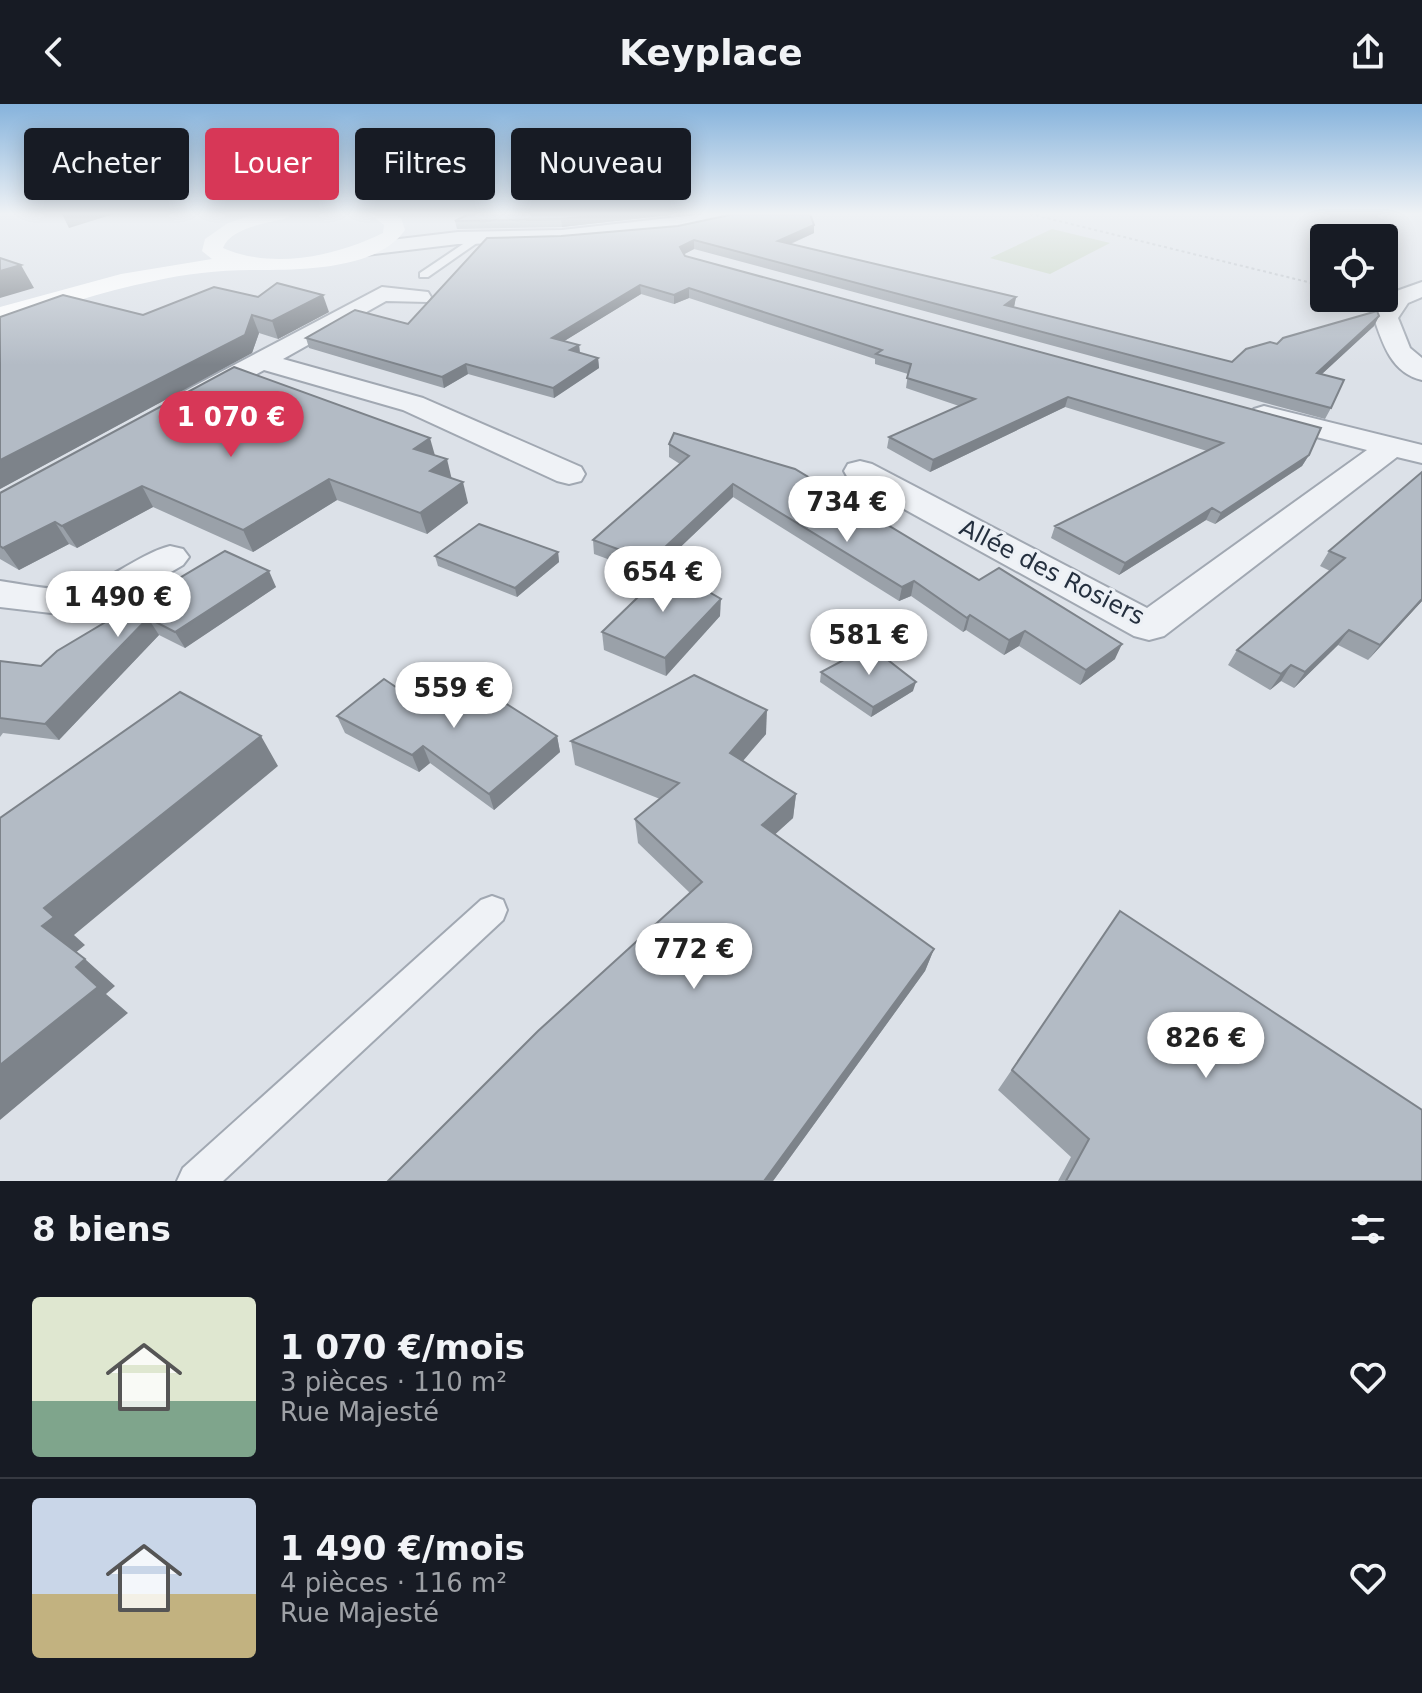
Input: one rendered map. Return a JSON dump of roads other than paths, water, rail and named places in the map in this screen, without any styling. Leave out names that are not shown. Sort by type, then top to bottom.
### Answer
[{"type":"main road","points":[[0,304],[138,264]]},
{"type":"main road","points":[[0,315],[167,269],[204,264]]},
{"type":"street","points":[[165,414],[382,294],[422,286]]},
{"type":"street","points":[[1422,289],[1399,298],[1386,318],[1398,352],[1422,372]]},
{"type":"street","points":[[261,361],[413,404],[569,474]]},
{"type":"street","points":[[1232,406],[1406,450]]},
{"type":"street","name":"Allée des Rosiers","points":[[860,471],[1149,626],[1406,450]]},
{"type":"street","points":[[0,594],[68,602],[107,592],[170,557]]},
{"type":"lane","points":[[422,286],[448,264]]},
{"type":"lane","points":[[196,1181],[492,910]]}]
